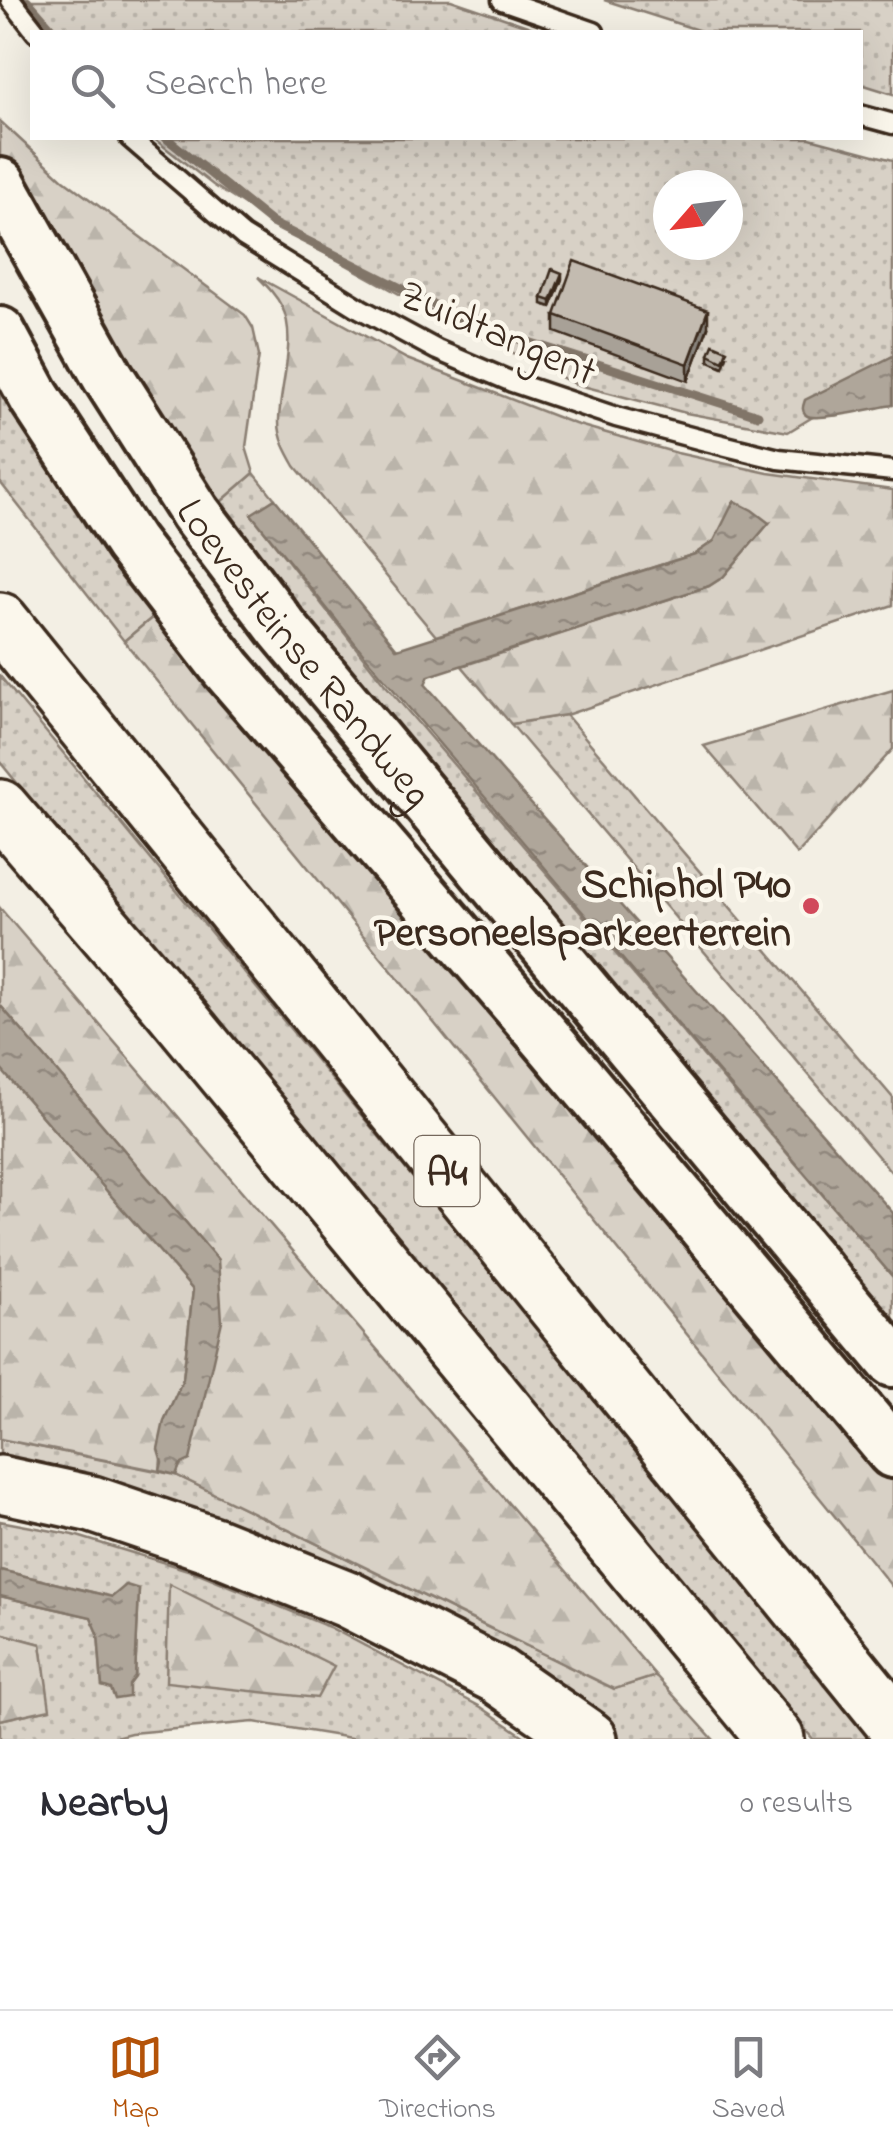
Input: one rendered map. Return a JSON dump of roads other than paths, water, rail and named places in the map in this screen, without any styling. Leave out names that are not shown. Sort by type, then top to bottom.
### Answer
[{"type":"highway","name":"A4","points":[[0,620],[893,1722]]},
{"type":"highway","name":"A4","points":[[0,808],[170,1006],[776,1739]]},
{"type":"highway","points":[[0,1484],[92,1504],[213,1545],[347,1599],[496,1676],[589,1739]]},
{"type":"street","name":"Loevesteinse Randweg","points":[[0,184],[106,375],[206,527],[282,628],[893,1361]]},
{"type":"street","name":"Loevesteinse Randweg","points":[[0,332],[35,398],[130,543],[227,669],[546,1038],[893,1452]]},
{"type":"lane","points":[[11,0],[34,30]]},
{"type":"lane","points":[[502,0],[588,30]]},
{"type":"lane","points":[[863,106],[893,110]]},
{"type":"lane","points":[[863,116],[893,124]]},
{"type":"lane","name":"Zuidtangent","points":[[132,140],[243,236],[361,310],[437,350],[512,382],[650,426],[779,459],[893,471]]},
{"type":"water","points":[[893,356],[893,405],[821,417],[804,413],[805,400]]},
{"type":"water","points":[[275,499],[397,649],[695,554],[714,541],[734,501],[769,523],[723,577],[709,586],[429,676],[425,684],[893,1213],[893,1277],[375,668],[251,514]]},
{"type":"water","points":[[0,1005],[218,1260],[222,1321],[190,1460],[180,1465],[176,1475],[160,1471],[158,1449],[164,1421],[183,1379],[193,1290],[0,1068]]},
{"type":"water","points":[[0,1570],[112,1597],[126,1585],[139,1589],[135,1677],[129,1685],[129,1697],[115,1699],[111,1689],[102,1686],[98,1633],[91,1617],[0,1596]]},
{"type":"waterway","points":[[27,0],[53,30]]},
{"type":"waterway","points":[[168,140],[272,223],[472,324],[758,415]]},
{"type":"place","name":"Schiphol P40 Personeelsparkeerterrein","points":[[811,906]]}]
